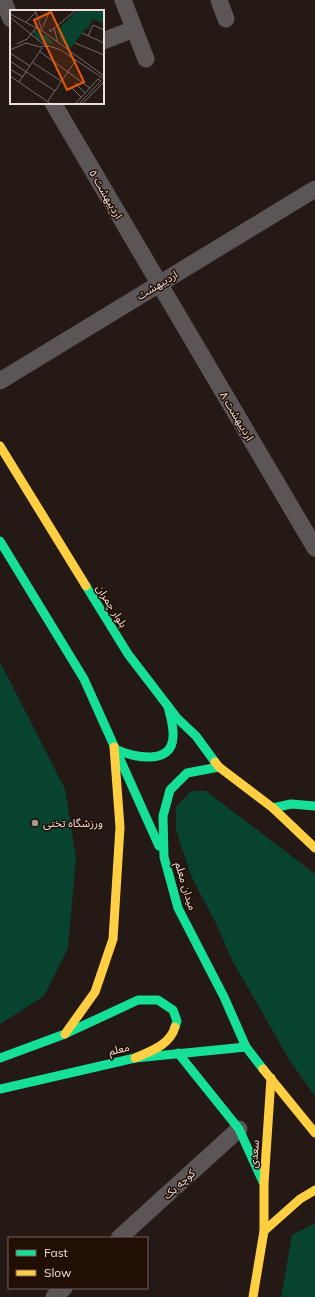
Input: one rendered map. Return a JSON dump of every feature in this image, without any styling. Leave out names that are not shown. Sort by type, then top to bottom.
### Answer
[{"type":"main road","name":"بلوار چمران","points":[[0,446],[128,654],[177,718],[196,736],[219,767]]},
{"type":"main road","points":[[0,541],[84,679],[164,857]]},
{"type":"main road","points":[[115,747],[133,757],[150,759],[165,752],[173,740],[168,706]]},
{"type":"main road","points":[[65,1034],[95,992],[113,939],[120,827],[115,747]]},
{"type":"main road","points":[[219,767],[274,808],[315,848]]},
{"type":"main road","name":"میدان معلم","points":[[219,767],[187,773],[170,790],[163,816],[164,857],[178,908],[224,997],[246,1047],[315,1133]]},
{"type":"main road","points":[[274,808],[290,804],[315,806]]},
{"type":"main road","points":[[0,1058],[65,1034],[138,1000],[158,1000],[173,1010],[176,1021],[174,1032],[167,1041],[157,1049],[135,1058]]},
{"type":"main road","name":"معلم","points":[[0,1089],[135,1058],[246,1047]]},
{"type":"main road","points":[[178,1053],[239,1129],[264,1184]]},
{"type":"main road","name":"سعدی","points":[[253,1297],[264,1231],[264,1184],[271,1078]]},
{"type":"main road","points":[[264,1231],[300,1199],[315,1190]]},
{"type":"street","points":[[2,0],[10,17]]},
{"type":"street","points":[[123,0],[146,59]]},
{"type":"street","points":[[219,0],[226,19]]},
{"type":"street","points":[[104,41],[134,29]]},
{"type":"street","name":"اردیبهشت ۵","points":[[54,104],[158,284]]},
{"type":"street","name":"اردیبهشت","points":[[0,381],[315,189]]},
{"type":"street","name":"اردیبهشت ۸","points":[[158,284],[315,548]]},
{"type":"street","name":"کوچه یک","points":[[120,1237],[239,1129]]},
{"type":"street","points":[[54,1297],[63,1289]]},
{"type":"green space","name":"ورزشگاه تختی","points":[[0,662],[65,789],[76,857],[68,948],[44,996],[0,1024]]},
{"type":"green space","points":[[191,791],[206,791],[315,874],[315,1096],[290,1061],[232,960],[215,921],[192,878],[176,830],[176,807]]},
{"type":"green space","points":[[315,1223],[315,1297],[281,1297],[292,1235]]},
{"type":"traffic: fast","points":[[0,541],[84,679],[159,846]]},
{"type":"traffic: fast","points":[[86,586],[128,654],[177,718],[196,736],[215,762]]},
{"type":"traffic: fast","points":[[117,750],[142,757],[159,756],[166,752],[171,746],[173,737],[168,706]]},
{"type":"traffic: fast","points":[[219,767],[187,773],[170,790],[163,816],[164,857],[178,908],[224,997],[246,1047],[263,1069]]},
{"type":"traffic: fast","points":[[273,808],[291,804],[315,806]]},
{"type":"traffic: fast","points":[[0,1058],[65,1034],[138,1000],[158,1000],[173,1010],[177,1021],[175,1027]]},
{"type":"traffic: fast","points":[[0,1089],[135,1058],[246,1047]]},
{"type":"traffic: fast","points":[[178,1053],[239,1129],[263,1182]]},
{"type":"traffic: slow","points":[[0,446],[86,586]]},
{"type":"traffic: slow","points":[[65,1034],[95,992],[113,939],[120,827],[114,747]]},
{"type":"traffic: slow","points":[[215,762],[219,767],[273,808],[315,848]]},
{"type":"traffic: slow","points":[[135,1058],[159,1047],[169,1038],[175,1027]]},
{"type":"traffic: slow","points":[[263,1069],[315,1133]]},
{"type":"traffic: slow","points":[[253,1297],[264,1231],[264,1184],[271,1078]]},
{"type":"traffic: slow","points":[[264,1231],[300,1199],[315,1190]]},
{"type":"place","name":"ورزشگاه تختی","points":[[35,823]]}]
